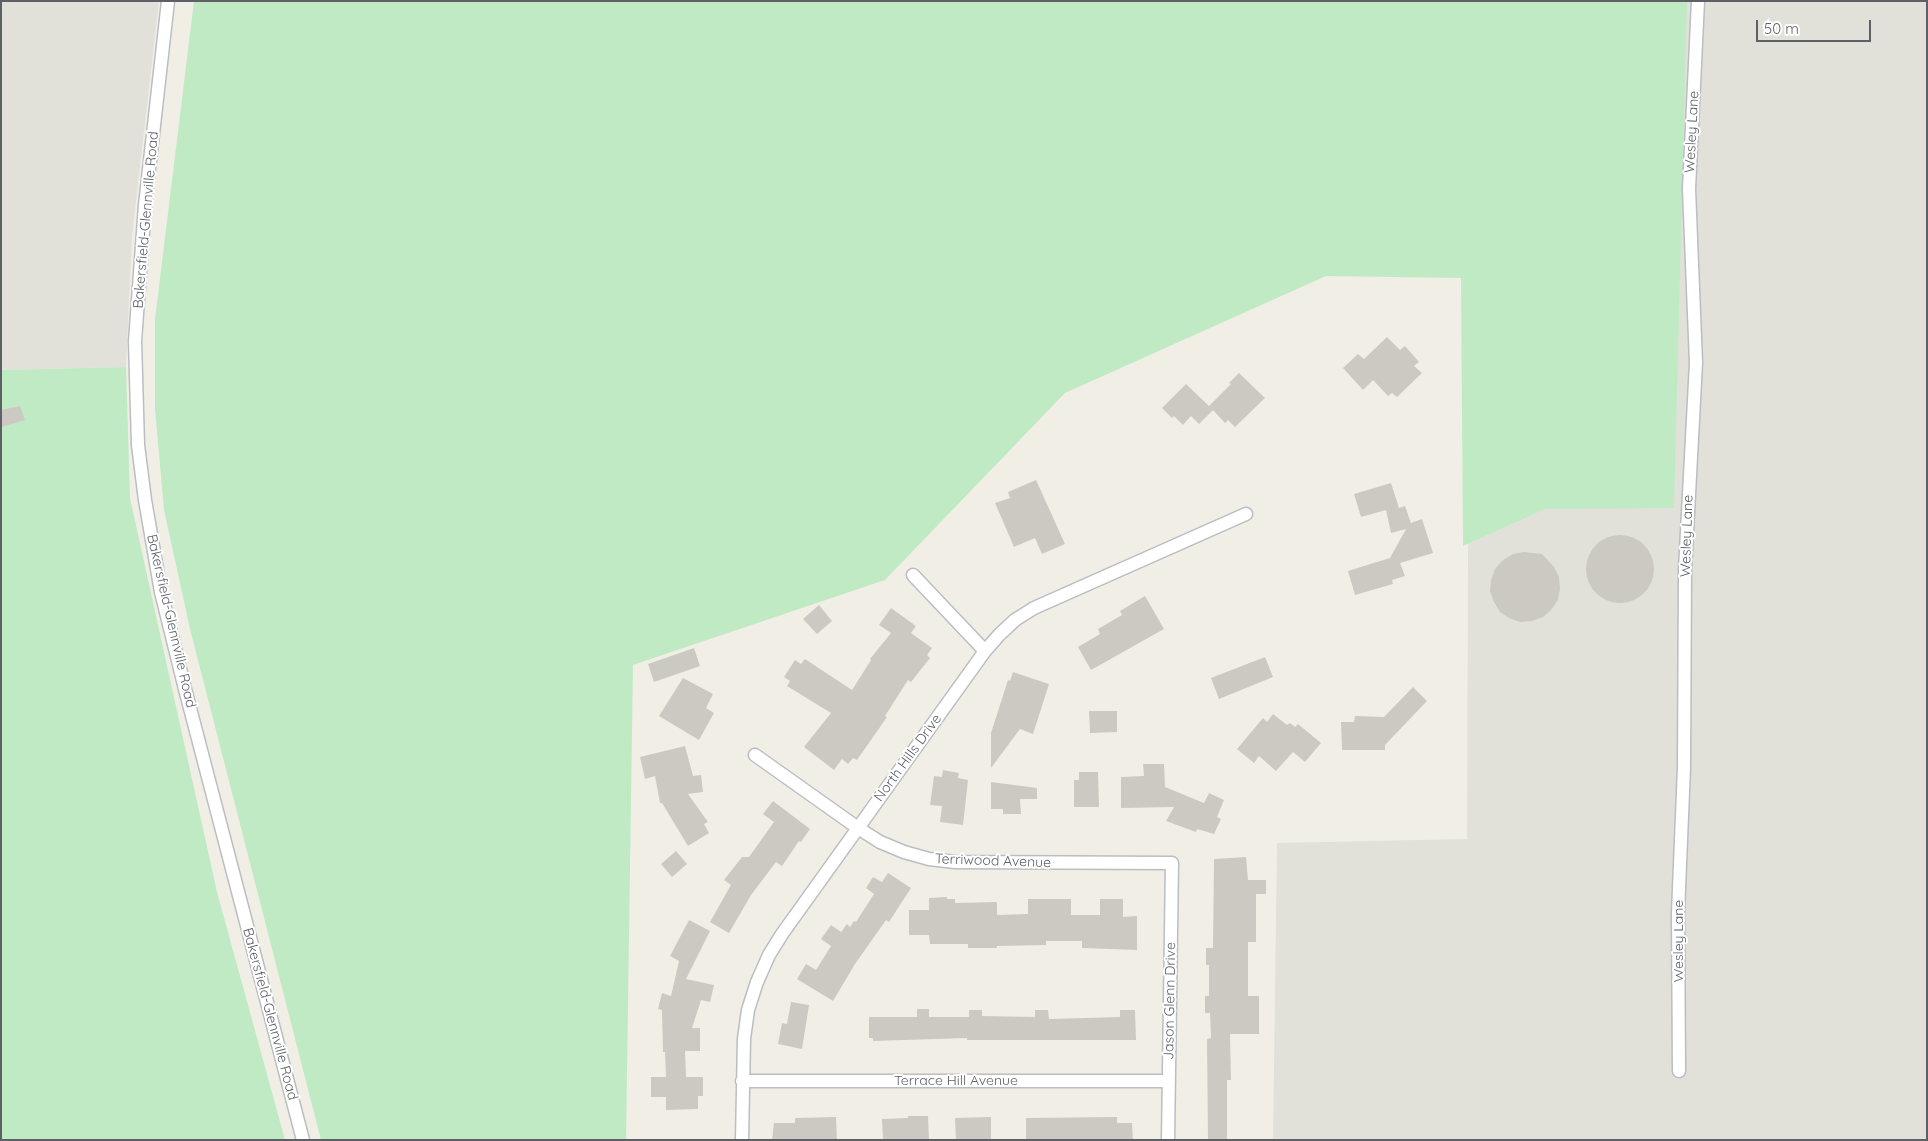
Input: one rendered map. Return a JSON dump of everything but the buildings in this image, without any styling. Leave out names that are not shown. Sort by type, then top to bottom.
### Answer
[{"type":"street","name":"Bakersfield-Glennville Road","points":[[168,1],[145,204],[135,341],[138,445],[145,500],[161,592],[303,1140]]},
{"type":"street","name":"Wesley Lane","points":[[1679,1071],[1678,913],[1684,767],[1686,569],[1696,363],[1690,189],[1698,1]]},
{"type":"street","name":"North Hills Drive","points":[[742,1140],[742,1081],[744,1039],[748,1010],[756,982],[769,955],[782,934],[985,651],[1016,620],[1034,608],[1246,514]]},
{"type":"street","points":[[913,575],[985,651]]},
{"type":"street","name":"Terriwood Avenue","points":[[756,755],[880,842],[904,852],[929,859],[955,862],[1172,863]]},
{"type":"street","name":"Jason Glenn Drive","points":[[1168,1140],[1172,863]]},
{"type":"street","name":"Terrace Hill Avenue","points":[[742,1081],[1169,1081]]},
{"type":"shaded area","points":[[1,1],[159,1],[132,236],[126,367],[1,370]]},
{"type":"shaded area","points":[[1470,1],[1927,1],[1927,1140],[1273,1140],[1277,843],[1467,839]]},
{"type":"green space","points":[[194,1],[1687,1],[1674,508],[1545,509],[1463,546],[1461,278],[1326,276],[1065,393],[885,580],[633,665],[626,1140],[321,1140],[190,629],[164,510],[155,409],[155,319]]},
{"type":"green space","points":[[126,367],[130,498],[217,892],[285,1140],[1,1140],[1,370]]}]
